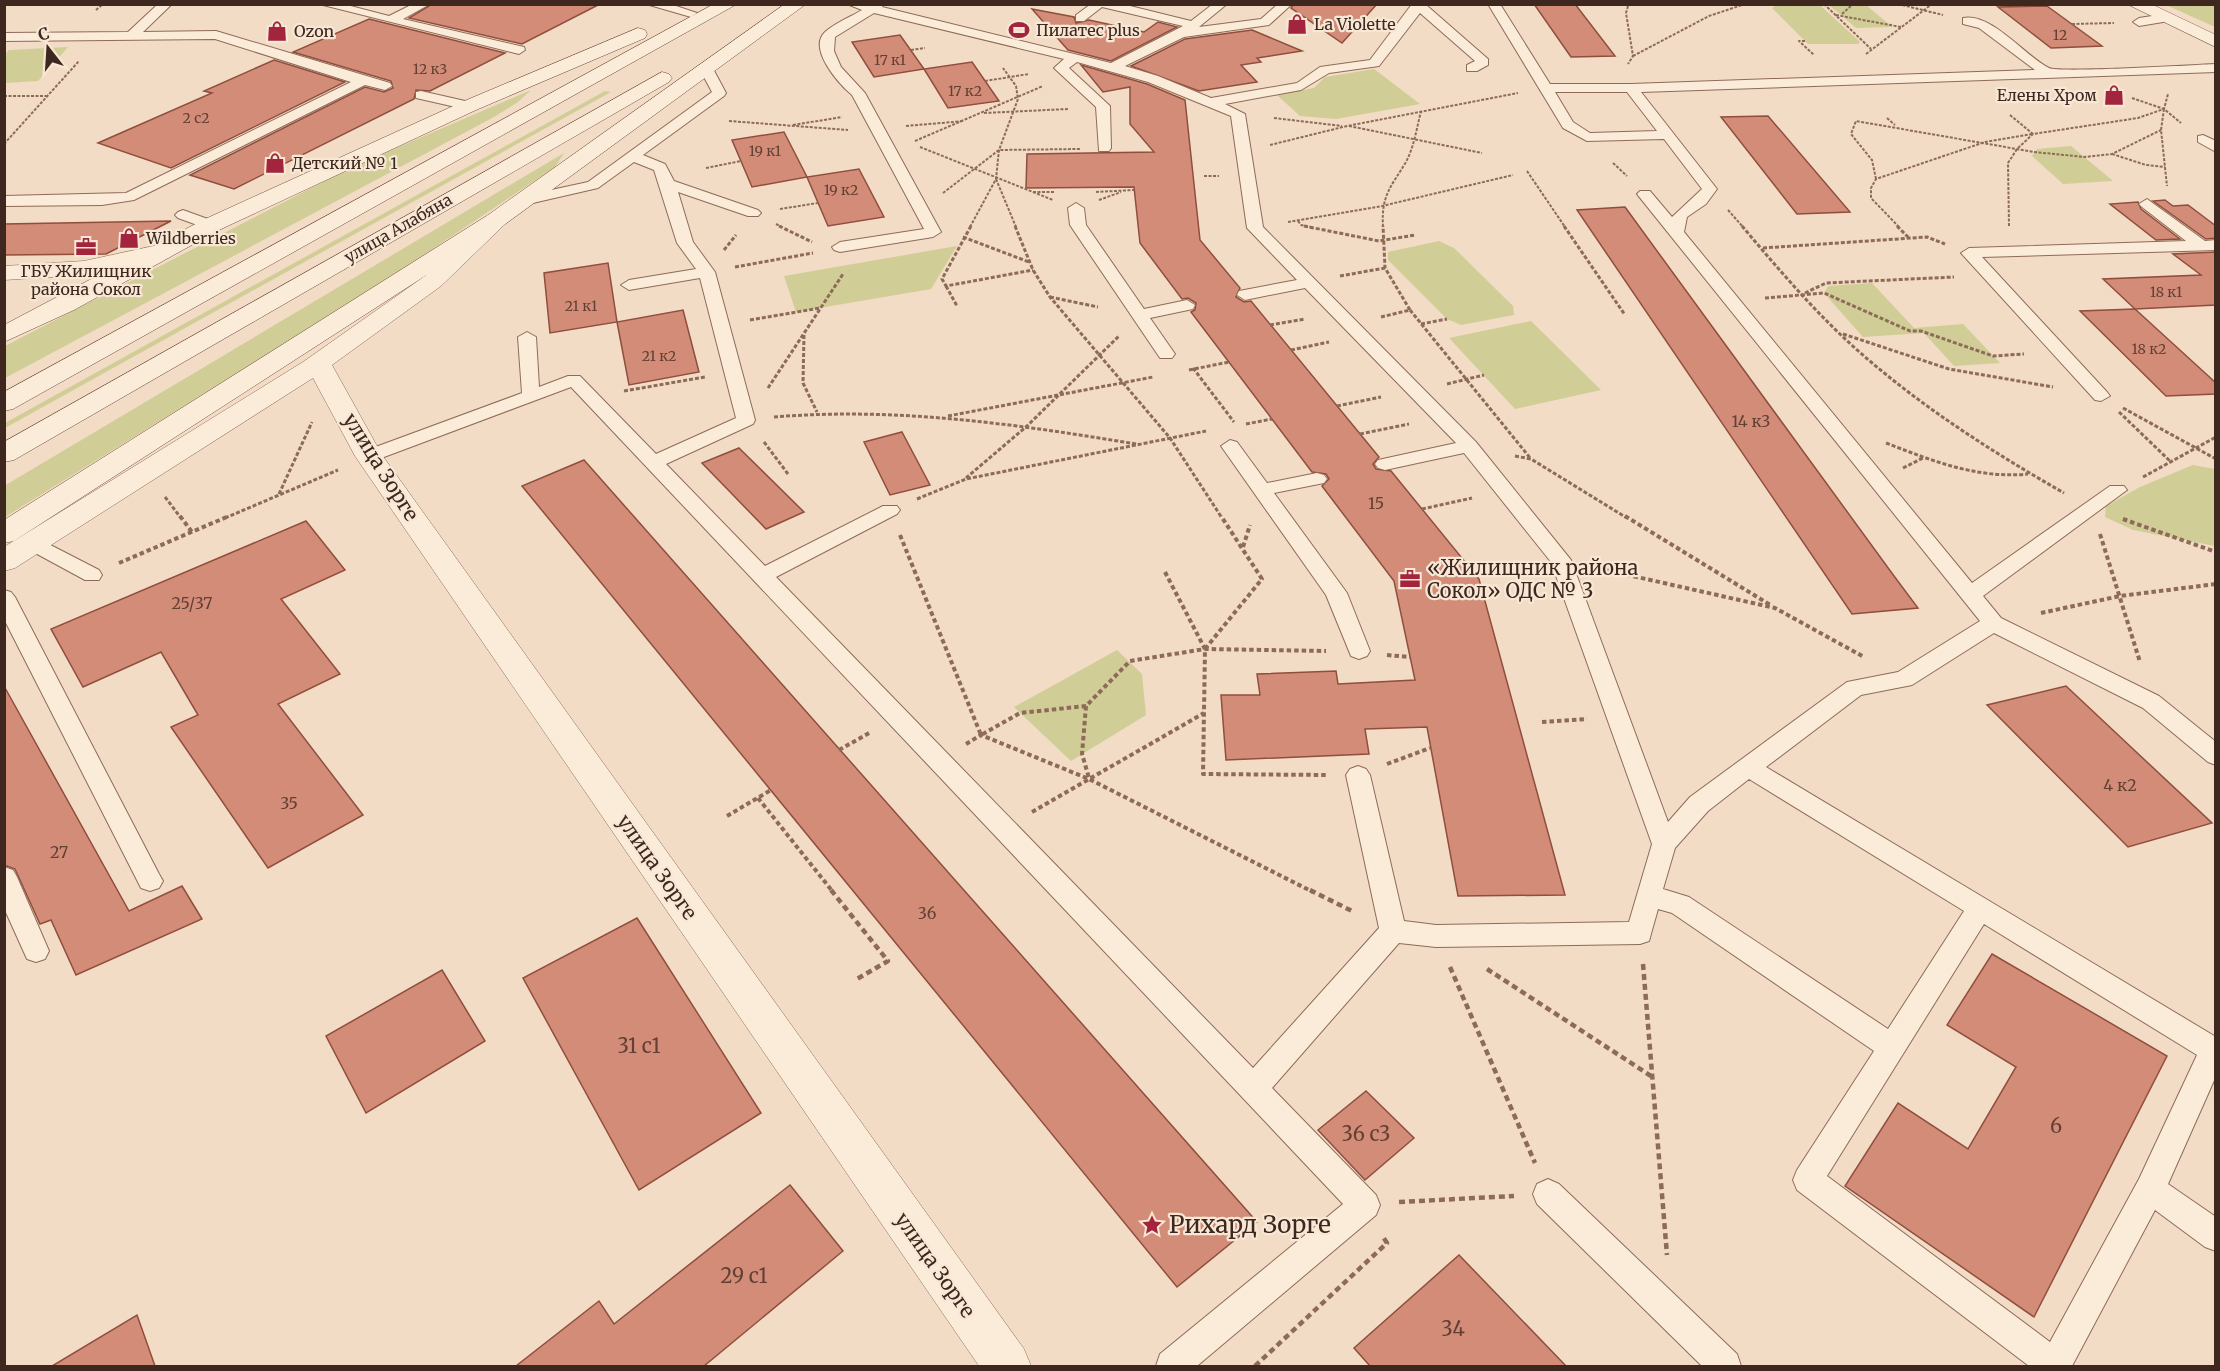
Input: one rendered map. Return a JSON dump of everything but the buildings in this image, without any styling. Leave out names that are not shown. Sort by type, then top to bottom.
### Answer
[{"type":"main road","points":[[7,327],[65,305],[211,225],[469,106],[712,4]]},
{"type":"main road","name":"улица Алабяна","points":[[4,403],[728,4]]},
{"type":"main road","points":[[4,534],[496,220],[795,4]]},
{"type":"main road","name":"улица Алабяна","points":[[4,454],[541,146],[795,4]]},
{"type":"main road","points":[[2137,13],[2165,18],[2216,42]]},
{"type":"main road","points":[[4,561],[312,367],[433,281],[496,220]]},
{"type":"main road","points":[[4,273],[80,270],[118,264],[163,251]]},
{"type":"main road","name":"улица Зорге","points":[[312,367],[322,370],[369,456],[1007,1366]]},
{"type":"lane","points":[[131,36],[166,4]]},
{"type":"lane","points":[[325,4],[519,50]]},
{"type":"lane","points":[[390,20],[424,4]]},
{"type":"lane","points":[[652,4],[691,13]]},
{"type":"lane","points":[[853,4],[875,7],[986,37],[1113,67],[1153,79],[1238,114],[1256,228],[1469,446],[1561,560],[1664,844]]},
{"type":"lane","points":[[1080,18],[1099,4]]},
{"type":"lane","points":[[1104,4],[1194,25]]},
{"type":"lane","points":[[1113,67],[1182,33],[1221,4]]},
{"type":"lane","points":[[1182,33],[1265,22],[1286,4]]},
{"type":"lane","points":[[1494,4],[1568,125],[1587,137],[1665,135]]},
{"type":"lane","points":[[1211,102],[1301,86],[1325,70],[1374,63],[1419,5],[1483,62],[1472,68]]},
{"type":"lane","points":[[833,249],[933,232],[858,93],[844,82],[826,42],[830,35],[875,7]]},
{"type":"lane","points":[[1967,21],[1983,25],[2048,74]]},
{"type":"lane","points":[[986,37],[998,29]]},
{"type":"lane","points":[[4,38],[216,35],[385,86]]},
{"type":"lane","points":[[1037,49],[1049,40]]},
{"type":"lane","points":[[1076,57],[1064,71],[1103,106],[1104,148]]},
{"type":"lane","points":[[524,200],[593,185],[719,93],[706,68]]},
{"type":"lane","points":[[1546,88],[1631,88],[2216,68]]},
{"type":"lane","points":[[4,201],[102,200],[129,197],[363,81]]},
{"type":"lane","points":[[1631,88],[1665,135],[1710,189],[1701,202],[1682,212],[1677,220],[1677,231]]},
{"type":"lane","points":[[422,95],[469,106]]},
{"type":"lane","points":[[2203,139],[2216,148]]},
{"type":"lane","points":[[631,156],[660,167],[668,184],[685,243],[707,272],[746,420],[652,463]]},
{"type":"lane","points":[[668,184],[753,213]]},
{"type":"lane","points":[[1645,194],[1993,623],[2151,702],[2216,756]]},
{"type":"lane","points":[[129,197],[148,203]]},
{"type":"lane","points":[[2147,204],[2209,245]]},
{"type":"lane","points":[[1076,208],[1078,225],[1166,354]]},
{"type":"lane","points":[[183,215],[211,225]]},
{"type":"lane","points":[[1969,253],[2209,245]]},
{"type":"lane","points":[[1969,253],[2102,396]]},
{"type":"lane","points":[[629,285],[707,272]]},
{"type":"lane","points":[[1245,295],[1310,282]]},
{"type":"lane","points":[[1140,315],[1187,305]]},
{"type":"lane","points":[[527,337],[531,396]]},
{"type":"lane","points":[[369,456],[574,380],[1365,1205],[1172,1366]]},
{"type":"lane","points":[[1228,437],[1261,490],[1336,593],[1359,651]]},
{"type":"lane","points":[[1385,464],[1469,446]]},
{"type":"lane","points":[[1261,490],[1317,479]]},
{"type":"lane","points":[[1970,595],[2117,490]]},
{"type":"lane","points":[[762,576],[890,510]]},
{"type":"lane","points":[[33,543],[92,575]]},
{"type":"lane","points":[[4,597],[150,880]]},
{"type":"lane","points":[[1393,931],[1437,936],[1640,933],[1648,895],[1664,844],[1699,804],[1855,688],[1904,679],[1993,623]]},
{"type":"lane","points":[[1748,766],[2213,1050],[2150,1189],[2055,1366],[1808,1180],[1980,908]]},
{"type":"lane","points":[[1358,775],[1393,931]]},
{"type":"lane","points":[[4,877],[36,951]]},
{"type":"lane","points":[[1648,895],[1680,905],[1892,1047]]},
{"type":"lane","points":[[1253,1088],[1393,931]]},
{"type":"lane","points":[[2150,1189],[2216,1236]]},
{"type":"lane","points":[[1548,1194],[1725,1366]]},
{"type":"path","points":[[1624,4],[1628,6],[1636,4]]},
{"type":"path","points":[[1631,88],[1628,63],[1633,56],[1709,16],[1745,4]]},
{"type":"path","points":[[1824,4],[1871,49]]},
{"type":"path","points":[[1841,15],[1852,4]]},
{"type":"path","points":[[1898,4],[1967,21]]},
{"type":"path","points":[[1840,81],[1871,49],[1926,11],[1932,4]]},
{"type":"path","points":[[1628,6],[1626,13],[1633,56]]},
{"type":"path","points":[[2072,24],[2137,13]]},
{"type":"path","points":[[1836,15],[1901,27]]},
{"type":"path","points":[[4,144],[101,36]]},
{"type":"path","points":[[985,81],[1010,76],[1064,71]]},
{"type":"path","points":[[1064,71],[1018,99],[910,143],[996,179],[1076,208]]},
{"type":"path","points":[[2139,71],[2169,91],[2161,130],[2169,201],[2147,204]]},
{"type":"path","points":[[957,306],[942,279],[996,179],[999,150],[1018,99],[1010,76]]},
{"type":"path","points":[[1243,151],[1347,126],[1546,88]]},
{"type":"path","points":[[4,96],[47,96]]},
{"type":"path","points":[[2129,97],[2164,109]]},
{"type":"path","points":[[1876,179],[1985,142],[2138,118],[2164,109]]},
{"type":"path","points":[[984,113],[1057,111]]},
{"type":"path","points":[[1421,111],[1407,160],[1391,182],[1382,206],[1385,268],[1410,310],[1531,459],[1775,608],[1904,679]]},
{"type":"path","points":[[786,126],[869,113]]},
{"type":"path","points":[[1238,114],[1347,126],[1482,153]]},
{"type":"path","points":[[2010,115],[2033,134]]},
{"type":"path","points":[[1887,118],[1896,126]]},
{"type":"path","points":[[729,121],[837,130],[964,121]]},
{"type":"path","points":[[1909,238],[1871,198],[1871,188],[1876,179],[1872,160],[1851,134],[1856,121],[1896,126],[2017,149],[2085,157],[2112,154],[2161,130]]},
{"type":"path","points":[[2027,251],[2009,236],[2008,163],[2017,149],[2033,134]]},
{"type":"path","points":[[1587,137],[1645,194]]},
{"type":"path","points":[[922,210],[999,150],[1104,148]]},
{"type":"path","points":[[2112,154],[2146,165],[2165,167]]},
{"type":"path","points":[[1527,171],[1625,315]]},
{"type":"path","points":[[1256,228],[1382,206],[1513,175]]},
{"type":"path","points":[[996,179],[1033,270],[1050,297],[1170,438],[1262,579],[1205,649]]},
{"type":"path","points":[[1710,189],[1839,333],[1915,396],[2029,474],[2091,508],[2216,552]]},
{"type":"path","points":[[1121,192],[1134,190]]},
{"type":"path","points":[[707,272],[753,213],[818,203]]},
{"type":"path","points":[[746,420],[848,266],[833,249],[753,213]]},
{"type":"path","points":[[1298,220],[1301,225],[1383,240],[1415,235]]},
{"type":"path","points":[[929,224],[1030,262]]},
{"type":"path","points":[[1762,248],[1927,237],[1969,253]]},
{"type":"path","points":[[707,272],[833,249]]},
{"type":"path","points":[[1310,282],[1385,268]]},
{"type":"path","points":[[946,286],[1033,270]]},
{"type":"path","points":[[1803,294],[1826,283],[1988,275]]},
{"type":"path","points":[[1803,294],[1824,293],[1911,331],[1921,331],[1993,356]]},
{"type":"path","points":[[1050,297],[1140,315]]},
{"type":"path","points":[[720,325],[820,308]]},
{"type":"path","points":[[1352,325],[1410,310]]},
{"type":"path","points":[[1421,324],[1447,320]]},
{"type":"path","points":[[1839,333],[1949,369],[2102,396],[2216,459]]},
{"type":"path","points":[[804,335],[803,384],[817,412]]},
{"type":"path","points":[[1166,354],[1194,369],[1236,425]]},
{"type":"path","points":[[966,479],[1027,426],[1056,395],[1099,356]]},
{"type":"path","points":[[1184,371],[1229,362]]},
{"type":"path","points":[[591,397],[732,372]]},
{"type":"path","points":[[941,417],[1163,375]]},
{"type":"path","points":[[1337,406],[1416,391]]},
{"type":"path","points":[[2102,396],[2170,462]]},
{"type":"path","points":[[746,420],[817,412],[941,417],[1027,426],[1140,444]]},
{"type":"path","points":[[1360,434],[1441,417]]},
{"type":"path","points":[[1228,437],[1236,425],[1272,418]]},
{"type":"path","points":[[279,495],[314,420]]},
{"type":"path","points":[[746,420],[788,474]]},
{"type":"path","points":[[1831,422],[1980,475],[2008,478],[2029,474]]},
{"type":"path","points":[[1214,430],[966,479],[890,510],[981,735],[1089,778],[1393,931]]},
{"type":"path","points":[[2117,490],[2216,436]]},
{"type":"path","points":[[1469,446],[1531,459]]},
{"type":"path","points":[[92,575],[369,456]]},
{"type":"path","points":[[160,490],[192,532]]},
{"type":"path","points":[[1422,509],[1505,491]]},
{"type":"path","points":[[2091,508],[2151,702]]},
{"type":"path","points":[[1561,560],[1775,608]]},
{"type":"path","points":[[1165,572],[1205,649],[1203,774],[1358,775],[1430,748]]},
{"type":"path","points":[[1993,623],[2120,596],[2216,584]]},
{"type":"path","points":[[939,761],[1020,713],[1086,706],[1130,661],[1205,649],[1359,651]]},
{"type":"path","points":[[1086,706],[1082,754],[1089,778]]},
{"type":"path","points":[[1003,829],[1204,713]]},
{"type":"path","points":[[1542,723],[1618,717]]},
{"type":"path","points":[[727,816],[771,790]]},
{"type":"path","points":[[758,798],[888,960],[857,979]]},
{"type":"path","points":[[1640,933],[1672,1313]]},
{"type":"path","points":[[1437,936],[1651,1076]]},
{"type":"path","points":[[1255,1366],[1387,1243],[1365,1205],[1548,1194],[1437,936]]},
{"type":"shaded area","points":[[1812,4],[1821,6],[1860,42],[1858,44],[1808,44],[1772,8]]},
{"type":"shaded area","points":[[1829,5],[1866,5],[1892,27],[1856,28]]},
{"type":"shaded area","points":[[2166,5],[2215,5],[2215,27]]},
{"type":"shaded area","points":[[68,47],[38,81],[5,83],[5,54],[9,50]]},
{"type":"shaded area","points":[[1374,69],[1420,104],[1336,119],[1300,116],[1277,95],[1314,88],[1325,77]]},
{"type":"shaded area","points":[[531,90],[518,102],[494,117],[5,378],[5,346],[350,168]]},
{"type":"shaded area","points":[[605,91],[611,92],[5,428],[5,423]]},
{"type":"shaded area","points":[[2071,146],[2113,181],[2063,184],[2032,156],[2037,149]]},
{"type":"shaded area","points":[[564,153],[555,167],[388,279],[5,517],[4,486]]},
{"type":"shaded area","points":[[1439,241],[1454,248],[1513,306],[1514,315],[1461,325],[1447,319],[1388,260],[1388,252]]},
{"type":"shaded area","points":[[957,246],[931,289],[796,312],[784,276]]},
{"type":"shaded area","points":[[1872,283],[1914,328],[1963,324],[2000,363],[1954,366],[1924,333],[1863,337],[1824,293],[1828,286]]},
{"type":"shaded area","points":[[1531,321],[1601,390],[1515,409],[1449,338]]},
{"type":"shaded area","points":[[2193,465],[2215,469],[2215,546],[2133,530],[2105,517],[2106,506],[2140,487]]},
{"type":"shaded area","points":[[1117,650],[1142,674],[1146,715],[1071,761],[1014,707]]},
{"type":"place","name":"La Violette","points":[[1297,24]]},
{"type":"place","name":"Пилатес plus","points":[[1019,30]]},
{"type":"place","name":"Ozon","points":[[277,31]]},
{"type":"place","name":"Елены Хром","points":[[2114,95]]},
{"type":"place","name":"Детский № 1","points":[[275,163]]},
{"type":"place","name":"Wildberries","points":[[129,238]]},
{"type":"place","name":"ГБУ Жилищник района Сокол","points":[[86,247]]},
{"type":"place","name":"«Жилищник района Сокол» ОДС № 3","points":[[1410,579]]},
{"type":"place","name":"Рихард Зорге","points":[[1152,1225]]}]
